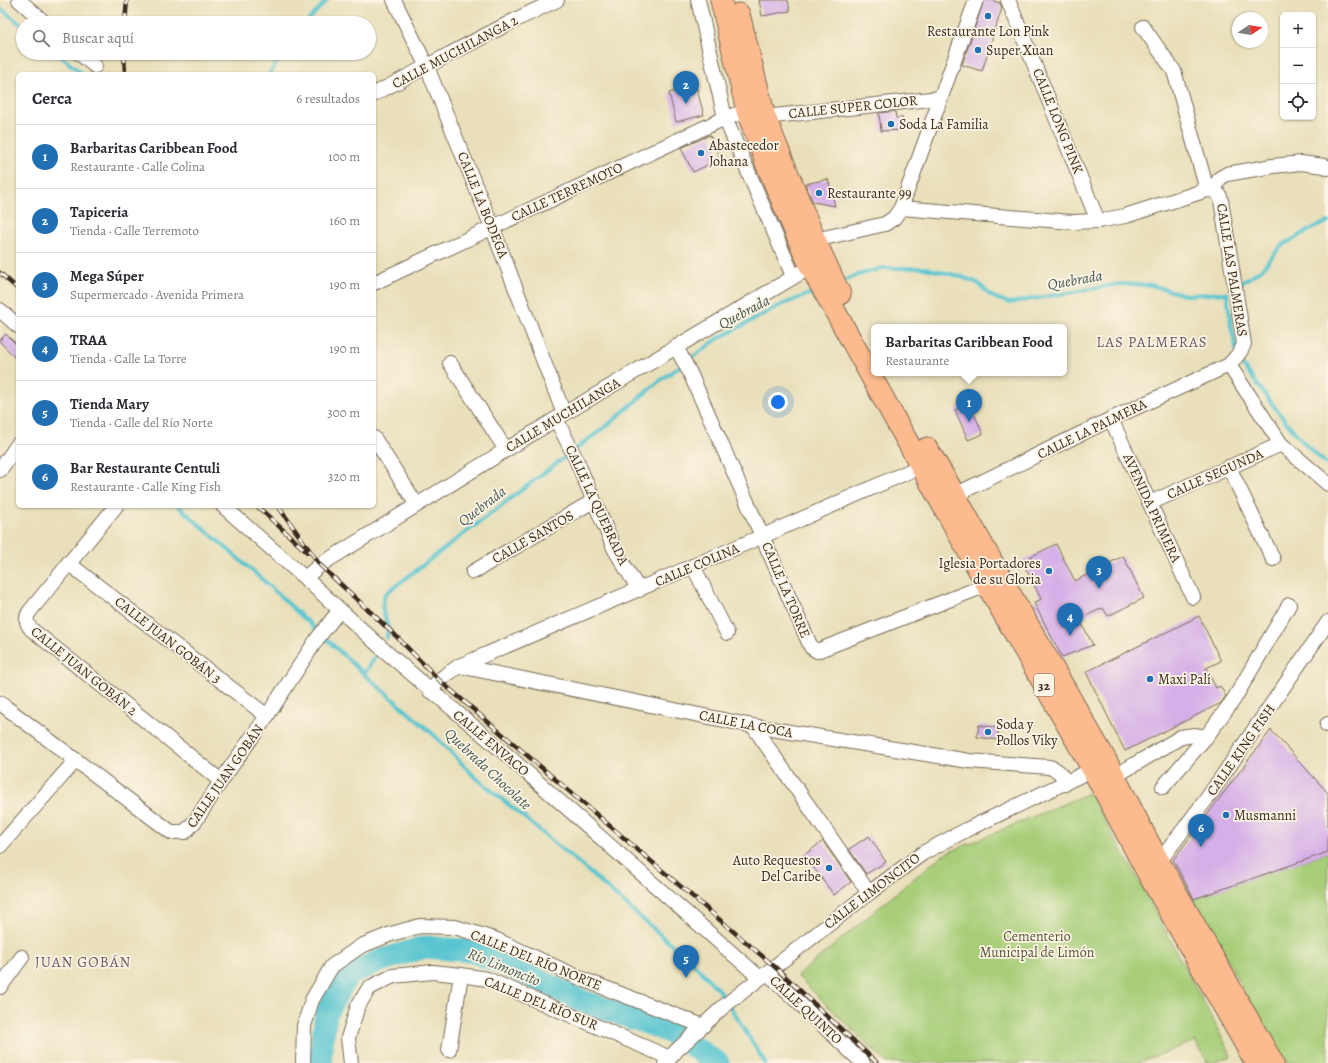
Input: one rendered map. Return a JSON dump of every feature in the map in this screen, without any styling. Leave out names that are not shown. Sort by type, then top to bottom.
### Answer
[{"type":"highway","name":"32","points":[[721,0],[758,112],[815,240],[815,270]]},
{"type":"highway","name":"32","points":[[736,0],[758,112],[766,163],[815,270],[871,350]]},
{"type":"highway","name":"32","points":[[836,300],[871,362]]},
{"type":"highway","name":"32","points":[[879,376],[993,580],[1105,770],[1153,866],[1256,1063]]},
{"type":"highway","name":"32","points":[[886,376],[928,464],[955,495],[993,580]]},
{"type":"highway","name":"32","points":[[1153,866],[1273,1063]]},
{"type":"street","points":[[18,0],[37,16]]},
{"type":"street","name":"CALLE LA BODEGA","points":[[394,0],[427,67],[492,227],[560,416]]},
{"type":"street","name":"CALLE MUCHILANGA 2","points":[[376,93],[522,16],[557,0]]},
{"type":"street","points":[[698,0],[725,118],[815,270]]},
{"type":"street","points":[[815,240],[885,224],[894,218],[901,208],[976,0]]},
{"type":"street","name":"CALLE LONG PINK","points":[[1008,0],[1098,221]]},
{"type":"street","points":[[1143,27],[1174,71],[1210,190]]},
{"type":"street","points":[[87,60],[94,66]]},
{"type":"street","name":"CALLE SÚPER COLOR","points":[[758,112],[940,98]]},
{"type":"street","name":"CALLE TERREMOTO","points":[[376,281],[725,118],[758,112]]},
{"type":"street","points":[[1210,190],[1220,178],[1227,174],[1301,163],[1325,166],[1328,168]]},
{"type":"street","name":"CALLE LAS PALMERAS","points":[[901,208],[1072,222],[1098,221],[1125,216],[1210,190],[1220,195],[1244,344],[1234,359]]},
{"type":"street","name":"CALLE MUCHILANGA","points":[[305,578],[320,565],[560,416],[678,351],[815,270]]},
{"type":"street","points":[[0,310],[16,324]]},
{"type":"street","name":"CALLE LA TORRE","points":[[678,351],[690,373],[811,647],[817,651],[993,580]]},
{"type":"street","points":[[1234,359],[1281,444],[1328,484]]},
{"type":"street","name":"CALLE LA PALMERA","points":[[955,495],[1234,359]]},
{"type":"street","points":[[450,363],[506,450]]},
{"type":"street","name":"CALLE LA QUEBRADA","points":[[560,416],[564,435],[576,459],[614,550],[639,590]]},
{"type":"street","name":"AVENIDA PRIMERA","points":[[1111,419],[1193,597]]},
{"type":"street","points":[[376,441],[417,505]]},
{"type":"street","name":"CALLE SEGUNDA","points":[[1150,503],[1281,444]]},
{"type":"street","points":[[0,470],[16,447]]},
{"type":"street","name":"CALLE COLINA","points":[[459,666],[639,590],[928,464]]},
{"type":"street","points":[[1229,467],[1273,559]]},
{"type":"street","name":"CALLE SANTOS","points":[[473,572],[594,502]]},
{"type":"street","name":"CALLE JUAN GOBÁN 2","points":[[114,508],[30,611],[26,620],[27,624],[31,629],[221,781]]},
{"type":"street","name":"CALLE ENVACO","points":[[224,508],[305,578],[339,611],[430,691],[507,755],[764,976]]},
{"type":"street","name":"CALLE JUAN GOBÁN 3","points":[[68,563],[267,716]]},
{"type":"street","points":[[693,566],[727,633]]},
{"type":"street","points":[[1163,787],[1206,737],[1234,698],[1289,605]]},
{"type":"street","name":"CALLE JUAN GOBÁN","points":[[0,703],[171,832],[185,832],[196,820],[221,781],[267,716],[317,639],[339,611]]},
{"type":"street","name":"CALLE KING FISH","points":[[1153,866],[1208,797],[1328,622]]},
{"type":"street","points":[[430,691],[439,680],[459,666]]},
{"type":"street","name":"CALLE LA COCA","points":[[459,666],[753,726],[969,761],[1049,767],[1057,770],[1063,777],[1065,784]]},
{"type":"street","points":[[753,726],[869,893]]},
{"type":"street","name":"CALLE LIMONCITO","points":[[671,1057],[723,1007],[869,893],[923,853],[966,830],[1065,784],[1105,770],[1181,737],[1194,734],[1206,737]]},
{"type":"street","points":[[0,846],[76,760]]},
{"type":"street","name":"CALLE DEL RÍO NORTE","points":[[303,1063],[304,1026],[312,1000],[332,966],[361,946],[391,934],[420,926],[455,927],[497,940],[582,979],[699,1029]]},
{"type":"street","points":[[0,987],[22,957]]},
{"type":"street","name":"CALLE DEL RÍO SUR","points":[[350,1063],[348,1038],[358,1006],[369,988],[393,976],[433,972],[487,979],[671,1057]]},
{"type":"street","points":[[449,1050],[461,975]]},
{"type":"street","name":"CALLE QUINTO","points":[[764,976],[863,1063]]},
{"type":"green space","name":"Cementerio Municipal de Limón","points":[[1089,793],[1134,872],[1232,1056],[1208,1063],[1195,1041],[1138,1063],[887,1063],[797,976],[942,855]]},
{"type":"green space","points":[[1328,852],[1328,1063],[1284,1063],[1193,899]]},
{"type":"building","points":[[759,0],[788,0],[790,11],[762,16]]},
{"type":"building","points":[[984,0],[991,0],[1000,3],[1002,8],[982,71],[962,65]]},
{"type":"building","points":[[696,86],[704,115],[676,122],[669,93]]},
{"type":"building","name":"Soda La Familia","points":[[895,111],[896,118],[902,117],[903,130],[881,131],[879,113]]},
{"type":"building","name":"Abastecedor Johana","points":[[710,135],[721,159],[693,172],[681,148]]},
{"type":"building","name":"Restaurante 99","points":[[828,179],[835,206],[813,202],[805,184]]},
{"type":"building","points":[[6,334],[16,344],[16,359],[0,342]]},
{"type":"building","points":[[970,404],[983,434],[968,440],[955,410]]},
{"type":"building","points":[[1056,544],[1075,581],[1123,556],[1144,598],[1108,616],[1103,608],[1079,619],[1093,645],[1062,657],[1034,603],[1041,599],[1022,561]]},
{"type":"building","name":"Maxi Palí","points":[[1199,616],[1221,661],[1206,668],[1216,688],[1220,686],[1226,696],[1221,703],[1125,751],[1086,672]]},
{"type":"building","name":"Soda y Pollos Viky","points":[[979,725],[999,728],[997,740],[977,737]]},
{"type":"building","points":[[1271,730],[1328,793],[1328,852],[1194,899],[1173,860]]},
{"type":"building","points":[[869,836],[886,862],[866,874],[849,849]]},
{"type":"building","name":"Auto Requestos Del Caribe","points":[[823,841],[851,882],[834,895],[804,855]]},
{"type":"waterway","name":"Quebrada Chocolate","points":[[312,16],[327,0]]},
{"type":"waterway","points":[[0,8],[16,21]]},
{"type":"waterway","points":[[65,60],[80,72]]},
{"type":"waterway","name":"Quebrada Chocolate","points":[[270,72],[278,60]]},
{"type":"waterway","name":"Quebrada","points":[[1241,283],[1262,269],[1281,246],[1315,227],[1328,222]]},
{"type":"waterway","name":"Quebrada","points":[[840,282],[882,268],[925,268],[959,276],[978,283],[991,296],[1009,303],[1120,284],[1151,285],[1185,295],[1227,293],[1231,325],[1237,352]]},
{"type":"waterway","name":"Quebrada","points":[[387,638],[388,627],[382,608],[385,594],[609,424],[658,382],[719,338],[781,305],[817,291]]},
{"type":"waterway","name":"Quebrada","points":[[1239,358],[1239,361],[1292,429],[1315,454],[1328,465]]},
{"type":"waterway","name":"Quebrada Chocolate","points":[[180,508],[264,581],[364,674],[433,734],[473,775],[581,865],[697,967],[723,995],[765,1063]]},
{"type":"waterway","name":"Quebrada","points":[[364,674],[377,653]]},
{"type":"waterway","name":"Río Limoncito","points":[[322,1063],[320,1059],[326,1014],[347,976],[376,962],[425,947],[471,951],[523,972],[579,1000],[647,1023],[674,1034],[718,1063]]},
{"type":"railway","points":[[126,16],[127,0]]},
{"type":"railway","points":[[124,60],[125,72]]},
{"type":"railway","points":[[0,273],[16,287]]},
{"type":"railway","points":[[259,508],[307,552]]},
{"type":"railway","points":[[279,508],[320,565],[396,636],[439,680],[775,967],[877,1063]]},
{"type":"place","name":"Restaurante Lon Pink","points":[[988,16]]},
{"type":"place","name":"Super Xuan","points":[[978,50]]},
{"type":"place","name":"Tapiceria","points":[[686,104]]},
{"type":"place","name":"Soda La Familia","points":[[891,124]]},
{"type":"place","name":"Abastecedor Johana","points":[[701,153]]},
{"type":"place","name":"Restaurante 99","points":[[819,193]]},
{"type":"place","name":"Barbaritas Caribbean Food","points":[[969,422]]},
{"type":"place","name":"Iglesia Portadores de su Gloria","points":[[1049,571]]},
{"type":"place","name":"Mega Súper","points":[[1099,589]]},
{"type":"place","name":"TRAA","points":[[1070,636]]},
{"type":"place","name":"Maxi Palí","points":[[1150,679]]},
{"type":"place","name":"Soda y Pollos Viky","points":[[988,732]]},
{"type":"place","name":"Musmanni","points":[[1226,815]]},
{"type":"place","name":"Bar Restaurante Centuli","points":[[1201,847]]},
{"type":"place","name":"Auto Requestos Del Caribe","points":[[829,868]]},
{"type":"place","name":"Tienda Mary","points":[[686,978]]},
{"type":"district","name":"LAS PALMERAS","points":[[1152,342]]},
{"type":"district","name":"JUAN GOBÁN","points":[[83,962]]}]
